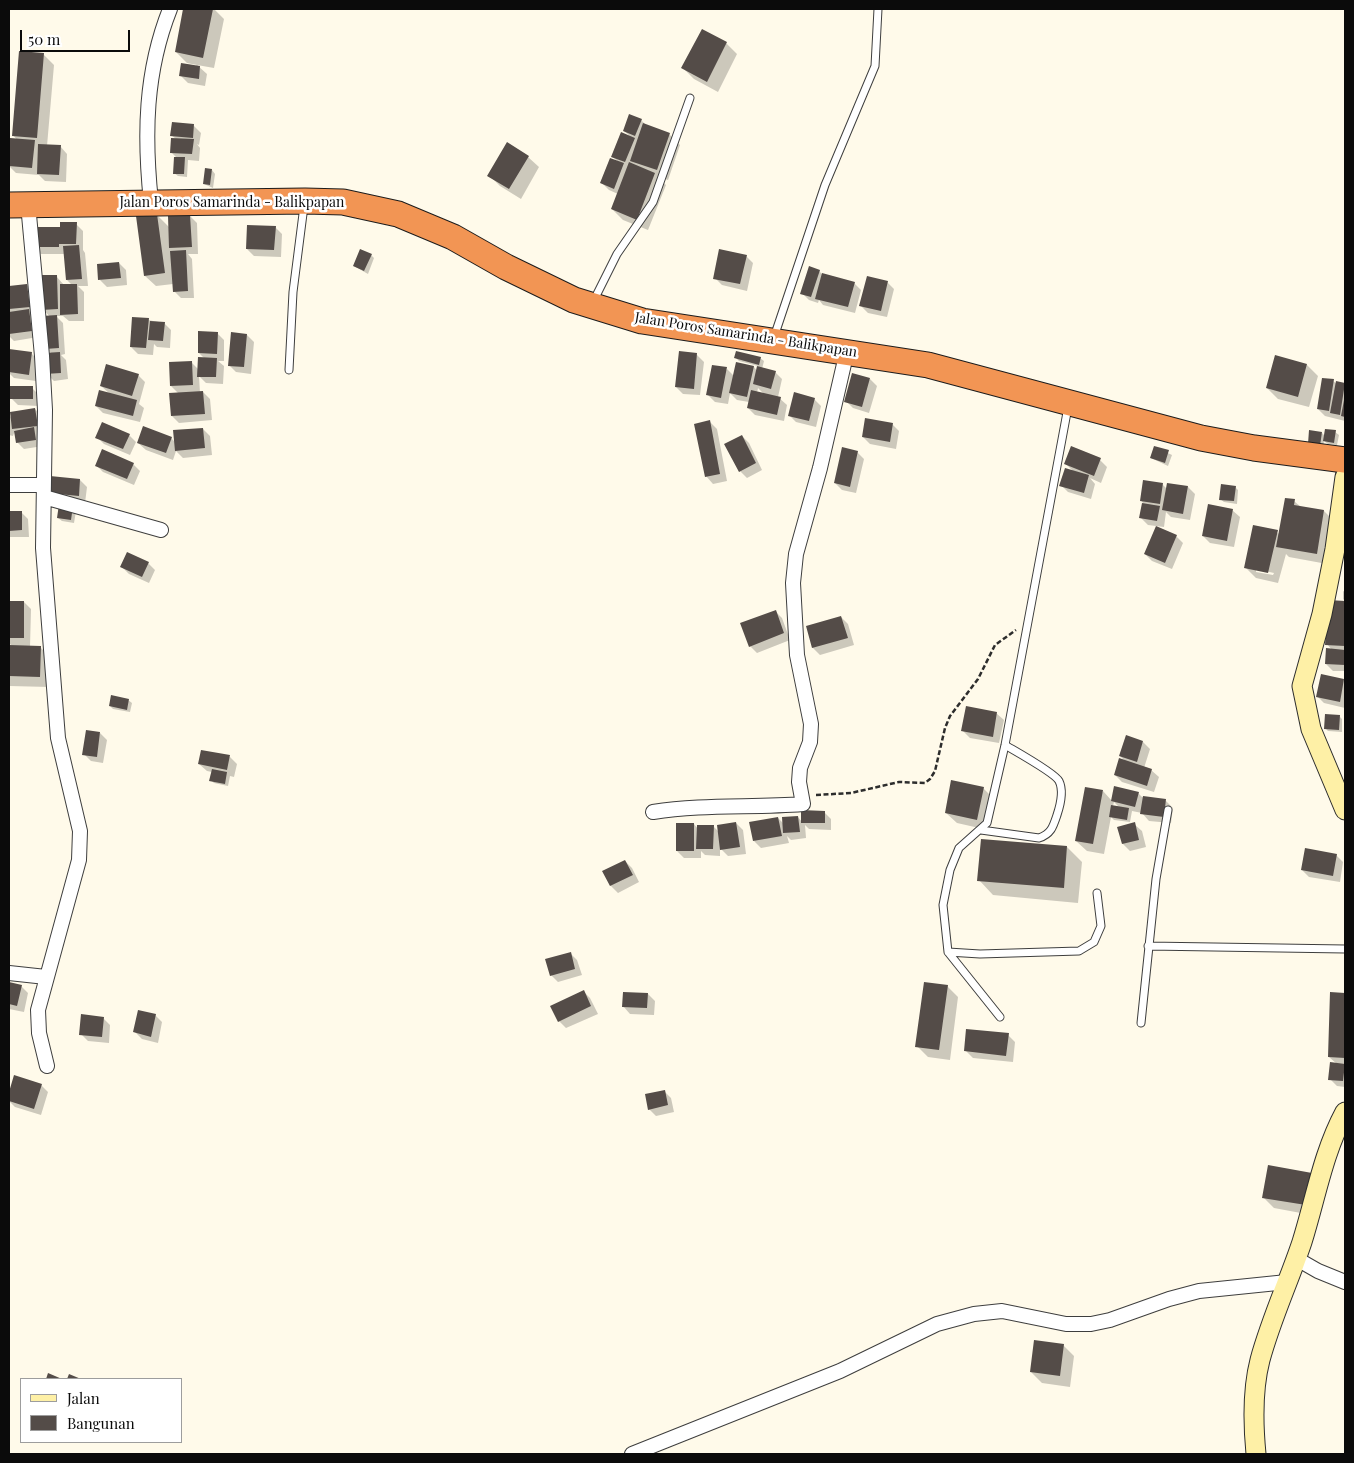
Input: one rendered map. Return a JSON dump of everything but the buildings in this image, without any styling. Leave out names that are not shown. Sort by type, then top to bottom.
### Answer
[{"type":"highway","name":"Jalan Poros Samarinda - Balikpapan","points":[[18,204],[343,202],[398,214],[454,237],[506,266],[574,300],[642,321],[772,342],[847,351],[928,365],[1201,438],[1254,448],[1345,460]]},
{"type":"street","points":[[151,202],[146,134],[149,89],[160,33],[170,9]]},
{"type":"street","points":[[18,204],[45,410],[45,573],[58,738],[80,830],[80,845],[62,926],[46,976],[38,1010],[39,1033],[47,1066]]},
{"type":"street","points":[[653,812],[685,807],[768,807],[803,804],[799,782],[800,768],[810,742],[811,724],[797,656],[793,583],[796,554],[820,468],[847,351]]},
{"type":"street","points":[[1345,477],[1335,549],[1322,614],[1302,686],[1311,729],[1345,810]]},
{"type":"street","points":[[9,485],[44,491],[161,530]]},
{"type":"street","points":[[9,973],[46,976]]},
{"type":"street","points":[[1256,1454],[1253,1415],[1260,1361],[1296,1258],[1324,1161],[1345,1112]]},
{"type":"street","points":[[1296,1258],[1318,1271],[1345,1282]]},
{"type":"street","points":[[632,1454],[840,1371],[937,1324],[974,1314],[1002,1310],[1066,1324],[1091,1324],[1110,1320],[1192,1293],[1287,1282]]},
{"type":"lane","points":[[772,342],[825,185],[875,66],[878,9]]},
{"type":"lane","points":[[592,305],[617,254],[653,202],[690,98]]},
{"type":"lane","points":[[289,370],[293,292],[305,201]]},
{"type":"lane","points":[[1000,1017],[948,952],[943,905],[950,870],[959,848],[987,823],[1005,745],[1069,402]]},
{"type":"lane","points":[[981,830],[1039,838],[1047,836],[1054,825],[1060,807],[1061,789],[1058,779],[1005,745]]},
{"type":"lane","points":[[1142,1023],[1156,879],[1168,810]]},
{"type":"lane","points":[[948,952],[980,954],[1080,951],[1094,942],[1101,926],[1097,893]]},
{"type":"lane","points":[[1148,946],[1345,949]]},
{"type":"path","points":[[803,804],[815,795],[851,793],[899,782],[925,783],[935,771],[950,716],[978,679],[995,645],[1013,631],[1027,626]]}]
